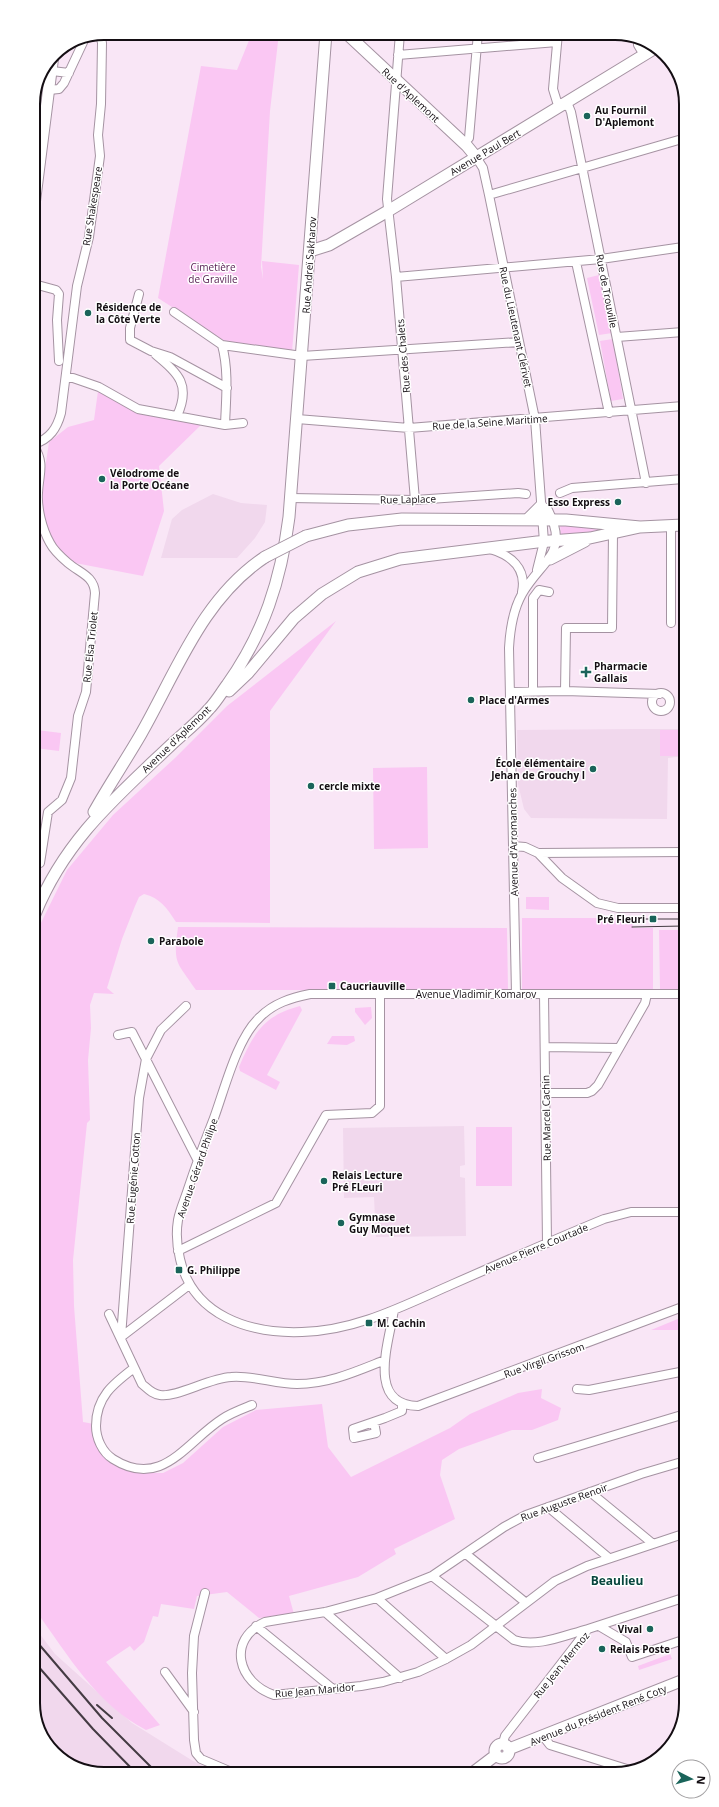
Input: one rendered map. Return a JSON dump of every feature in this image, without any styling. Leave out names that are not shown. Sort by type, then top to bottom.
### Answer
[{"type":"street","name":"Rue Shakespeare","points":[[40,441],[49,436],[59,422],[78,286],[89,236],[100,156],[98,135],[101,104],[101,40]]},
{"type":"street","name":"Rue Andreï Sakharov","points":[[290,498],[325,40]]},
{"type":"street","name":"Rue d'Aplemont","points":[[353,40],[464,143],[476,157]]},
{"type":"street","name":"Rue des Chalets","points":[[399,40],[387,199],[396,277],[415,500]]},
{"type":"street","points":[[464,143],[469,138],[478,40]]},
{"type":"street","points":[[398,55],[557,42]]},
{"type":"street","name":"Rue de Trouville","points":[[557,42],[553,89],[557,102],[569,107],[571,112],[646,483]]},
{"type":"street","points":[[49,90],[59,89],[69,73],[83,43]]},
{"type":"street","points":[[638,44],[644,55]]},
{"type":"street","name":"Avenue Paul Bert","points":[[310,251],[329,245],[388,211],[476,157],[484,154],[650,51]]},
{"type":"street","points":[[40,159],[52,66]]},
{"type":"street","points":[[52,71],[69,73]]},
{"type":"street","points":[[489,195],[679,141]]},
{"type":"street","name":"Rue du Lieutenant Clérivet","points":[[476,157],[482,168],[489,195],[535,419],[543,505],[542,520],[544,542]]},
{"type":"street","points":[[396,277],[576,262],[679,248]]},
{"type":"street","points":[[576,262],[609,412]]},
{"type":"street","points":[[40,286],[56,290],[59,294],[57,320],[59,361]]},
{"type":"street","points":[[139,294],[130,328],[130,340],[151,351],[173,368],[179,375],[182,382],[183,397],[177,416]]},
{"type":"street","points":[[174,312],[222,345],[302,356],[519,342]]},
{"type":"street","points":[[617,337],[679,332]]},
{"type":"street","points":[[222,345],[227,388],[225,424]]},
{"type":"street","points":[[151,351],[170,357],[227,388]]},
{"type":"street","points":[[66,378],[73,378],[99,387],[138,409],[225,424],[243,423]]},
{"type":"street","name":"Rue de la Seine Maritime","points":[[297,419],[409,428],[679,406]]},
{"type":"street","name":"Rue Elsa Triolet","points":[[40,458],[40,474]]},
{"type":"street","points":[[560,493],[572,488],[679,479]]},
{"type":"street","name":"Rue Laplace","points":[[290,498],[415,500],[518,492],[526,494]]},
{"type":"street","name":"Avenue d'Aplemont","points":[[40,901],[44,891],[72,846],[88,825],[106,806],[210,709],[245,659],[262,625],[274,594],[284,553],[290,498]]},
{"type":"street","points":[[527,520],[543,505],[566,520]]},
{"type":"street","name":"Rue du Lieutenant Clérivet","points":[[543,505],[554,520],[556,540]]},
{"type":"street","name":"Rue Elsa Triolet","points":[[40,509],[47,538],[56,552],[68,564],[92,580],[95,585],[96,593],[86,692],[78,716],[71,778],[62,800],[48,812],[40,863]]},
{"type":"street","points":[[88,825],[94,811],[141,734],[203,620],[228,588],[250,567],[265,557],[306,536],[348,525],[402,519],[566,520],[640,527],[679,525]]},
{"type":"street","points":[[671,526],[671,623]]},
{"type":"street","points":[[210,709],[248,673],[294,618],[335,585],[358,572],[400,559],[556,540],[590,538],[640,527]]},
{"type":"street","points":[[565,691],[566,628],[612,628],[613,533]]},
{"type":"street","points":[[550,559],[590,538]]},
{"type":"street","name":"Avenue d'Arromanches","points":[[522,595],[536,573],[550,559],[556,540]]},
{"type":"street","name":"Avenue d'Arromanches","points":[[536,573],[544,542]]},
{"type":"street","name":"Avenue d'Arromanches","points":[[487,548],[502,553],[514,562],[521,572],[524,584],[510,632],[516,994]]},
{"type":"street","points":[[533,691],[533,598],[539,590],[549,592]]},
{"type":"street","points":[[510,692],[565,691],[659,694]]},
{"type":"street","points":[[513,846],[525,847],[538,853],[562,878],[597,903],[618,908],[679,908]]},
{"type":"street","points":[[538,853],[679,852]]},
{"type":"street","name":"Avenue Vladimir Komarov","points":[[270,1009],[280,1002],[310,994],[679,994]]},
{"type":"street","points":[[178,1251],[276,1203],[326,1115],[372,1113],[380,1106],[380,994]]},
{"type":"street","name":"Rue Marcel Cachin","points":[[544,994],[547,1243]]},
{"type":"street","points":[[546,1093],[584,1093],[592,1091],[598,1085],[620,1048],[645,1003],[647,994]]},
{"type":"street","name":"Rue Eugénie Cotton","points":[[121,1338],[139,1098],[146,1060],[161,1030],[186,1006]]},
{"type":"street","name":"Avenue Gérard Philipe","points":[[270,1009],[260,1017],[242,1041],[178,1220],[178,1251],[182,1270],[189,1285],[202,1302],[221,1316],[241,1325],[272,1331],[301,1332],[331,1330],[394,1310]]},
{"type":"street","points":[[118,1035],[132,1032],[198,1161]]},
{"type":"street","points":[[545,1047],[620,1048]]},
{"type":"street","name":"Avenue Pierre Courtade","points":[[394,1310],[604,1219],[631,1212],[679,1212]]},
{"type":"street","points":[[121,1338],[189,1285]]},
{"type":"street","name":"Rue Virgil Grissom","points":[[402,1403],[418,1406],[679,1308]]},
{"type":"street","points":[[374,1422],[402,1410],[402,1403],[390,1394],[386,1388],[385,1360],[394,1310]]},
{"type":"street","points":[[109,1314],[142,1384],[151,1392],[161,1395],[172,1394],[211,1380],[231,1376],[298,1384],[327,1381],[385,1360]]},
{"type":"street","points":[[134,1368],[116,1381],[102,1398],[96,1414],[96,1432],[101,1447],[110,1457],[123,1465],[138,1469],[156,1468],[174,1460],[222,1418],[252,1404]]},
{"type":"street","points":[[577,1389],[589,1390],[679,1372]]},
{"type":"street","points":[[538,1458],[679,1416]]},
{"type":"street","name":"Rue Auguste Renoir","points":[[432,1576],[466,1554],[504,1526],[526,1515],[679,1463]]},
{"type":"street","points":[[590,1492],[652,1543]]},
{"type":"street","points":[[548,1507],[609,1558]]},
{"type":"street","name":"Rue Jean Maridor","points":[[256,1626],[244,1638],[240,1650],[244,1669],[251,1682],[266,1692],[274,1694],[333,1689],[400,1678],[446,1659],[471,1645],[497,1626],[525,1602],[555,1581],[609,1558],[679,1535]]},
{"type":"street","points":[[466,1554],[525,1602]]},
{"type":"street","points":[[333,1689],[256,1626],[265,1622],[325,1612],[377,1598],[432,1576],[514,1640],[524,1643],[548,1640],[588,1629]]},
{"type":"street","points":[[205,1593],[194,1636],[192,1673],[194,1740],[196,1753],[201,1759],[220,1767]]},
{"type":"street","points":[[377,1598],[446,1659]]},
{"type":"street","name":"Rue Jean Mermoz","points":[[506,1746],[505,1736],[588,1629],[679,1599]]},
{"type":"street","points":[[325,1612],[400,1678]]},
{"type":"street","points":[[599,1626],[626,1642],[632,1657],[679,1641]]},
{"type":"street","points":[[165,1672],[194,1713]]},
{"type":"street","name":"Avenue du Président René Coty","points":[[506,1746],[543,1736],[679,1682]]},
{"type":"street","points":[[543,1736],[550,1745],[619,1767]]},
{"type":"street","points":[[480,1767],[496,1755],[496,1746],[506,1746]]},
{"type":"shaded area","points":[[213,494],[241,503],[267,505],[265,522],[255,538],[237,558],[161,558],[172,519],[182,510]]},
{"type":"shaded area","name":"École élémentaire Jehan de Grouchy I","points":[[679,729],[679,757],[668,758],[667,819],[531,818],[524,809],[518,784],[517,730]]},
{"type":"shaded area","points":[[464,1126],[465,1165],[460,1166],[460,1177],[465,1178],[466,1236],[376,1237],[374,1197],[344,1198],[343,1128]]},
{"type":"shaded area","points":[[40,1634],[55,1654],[132,1723],[193,1761],[206,1767],[100,1767],[83,1764],[65,1754],[51,1739],[43,1724],[40,1703]]},
{"type":"green space","name":"Cimetière de Graville","points":[[249,40],[278,40],[270,111],[261,267],[263,279],[262,261],[299,265],[292,352],[226,342],[158,298],[201,66],[237,70]]},
{"type":"green space","points":[[599,275],[612,333],[599,335],[587,278]]},
{"type":"green space","points":[[613,339],[623,399],[611,401],[600,341]]},
{"type":"green space","name":"Vélodrome de la Porte Océane","points":[[98,391],[135,412],[202,424],[159,466],[164,511],[143,576],[75,563],[61,552],[52,539],[46,524],[43,508],[43,492],[49,442],[68,427],[94,420]]},
{"type":"green space","points":[[560,525],[635,527],[561,536]]},
{"type":"green space","points":[[336,621],[270,711],[270,923],[176,922],[163,904],[144,894],[139,897],[122,939],[107,988],[114,994],[94,993],[90,1005],[91,1028],[88,1060],[90,1120],[87,1123],[73,1260],[74,1306],[83,1422],[94,1424],[109,1458],[146,1473],[163,1473],[183,1463],[223,1427],[256,1410],[322,1404],[328,1447],[351,1477],[450,1428],[470,1414],[518,1393],[542,1389],[541,1398],[561,1408],[558,1420],[532,1430],[512,1430],[459,1449],[442,1460],[440,1475],[455,1519],[394,1549],[396,1554],[358,1577],[289,1596],[294,1614],[259,1618],[227,1592],[197,1596],[194,1609],[161,1604],[158,1617],[153,1616],[144,1642],[134,1651],[130,1646],[106,1662],[160,1725],[146,1730],[112,1707],[98,1693],[84,1677],[40,1617],[40,925],[67,870],[113,815],[175,758],[227,706]]},
{"type":"green space","points":[[40,730],[61,733],[59,751],[40,749]]},
{"type":"green space","points":[[660,730],[679,730],[679,756],[660,756]]},
{"type":"green space","points":[[427,767],[428,848],[374,849],[373,768]]},
{"type":"green space","points":[[526,897],[549,897],[549,910],[526,909]]},
{"type":"green space","points":[[522,918],[632,918],[633,928],[653,928],[653,989],[522,990]]},
{"type":"green space","points":[[178,927],[507,928],[508,990],[196,990],[180,967],[176,956]]},
{"type":"green space","points":[[659,930],[679,930],[679,989],[660,989]]},
{"type":"green space","points":[[300,1006],[302,1010],[267,1075],[280,1082],[276,1090],[240,1071],[239,1067],[244,1055],[261,1028],[277,1015]]},
{"type":"green space","points":[[371,1007],[372,1018],[365,1025],[355,1012],[355,1008]]},
{"type":"green space","points":[[332,1036],[354,1036],[355,1041],[347,1045],[327,1044]]},
{"type":"green space","points":[[476,1127],[512,1127],[512,1186],[476,1186]]},
{"type":"green space","points":[[679,1318],[679,1330],[651,1330]]},
{"type":"green space","points":[[670,1654],[672,1659],[639,1670],[638,1666]]},
{"type":"tram line","points":[[632,919],[679,919]]},
{"type":"tram line","points":[[632,927],[679,926]]},
{"type":"railway","points":[[40,1646],[102,1718],[151,1767]]},
{"type":"railway","points":[[40,1668],[93,1729],[130,1767]]},
{"type":"railway","points":[[97,1705],[112,1718]]},
{"type":"place","name":"Au Fournil D'Aplemont","points":[[587,116]]},
{"type":"place","name":"Résidence de la Côte Verte","points":[[88,313]]},
{"type":"place","name":"Vélodrome de la Porte Océane","points":[[102,479]]},
{"type":"place","name":"Esso Express","points":[[618,502]]},
{"type":"place","name":"Pharmacie Gallais","points":[[586,672]]},
{"type":"place","name":"Place d'Armes","points":[[471,700]]},
{"type":"place","name":"École élémentaire Jehan de Grouchy I","points":[[593,769]]},
{"type":"place","name":"cercle mixte","points":[[311,786]]},
{"type":"place","name":"Pré Fleuri","points":[[653,919]]},
{"type":"place","name":"Parabole","points":[[151,941]]},
{"type":"place","name":"Caucriauville","points":[[332,986]]},
{"type":"place","name":"Relais Lecture Pré FLeuri","points":[[324,1181]]},
{"type":"place","name":"Gymnase Guy Moquet","points":[[341,1223]]},
{"type":"place","name":"G. Philippe","points":[[179,1270]]},
{"type":"place","name":"M. Cachin","points":[[369,1323]]},
{"type":"place","name":"Vival","points":[[650,1629]]},
{"type":"place","name":"Relais Poste","points":[[602,1649]]},
{"type":"district","name":"Beaulieu","points":[[617,1580]]}]
